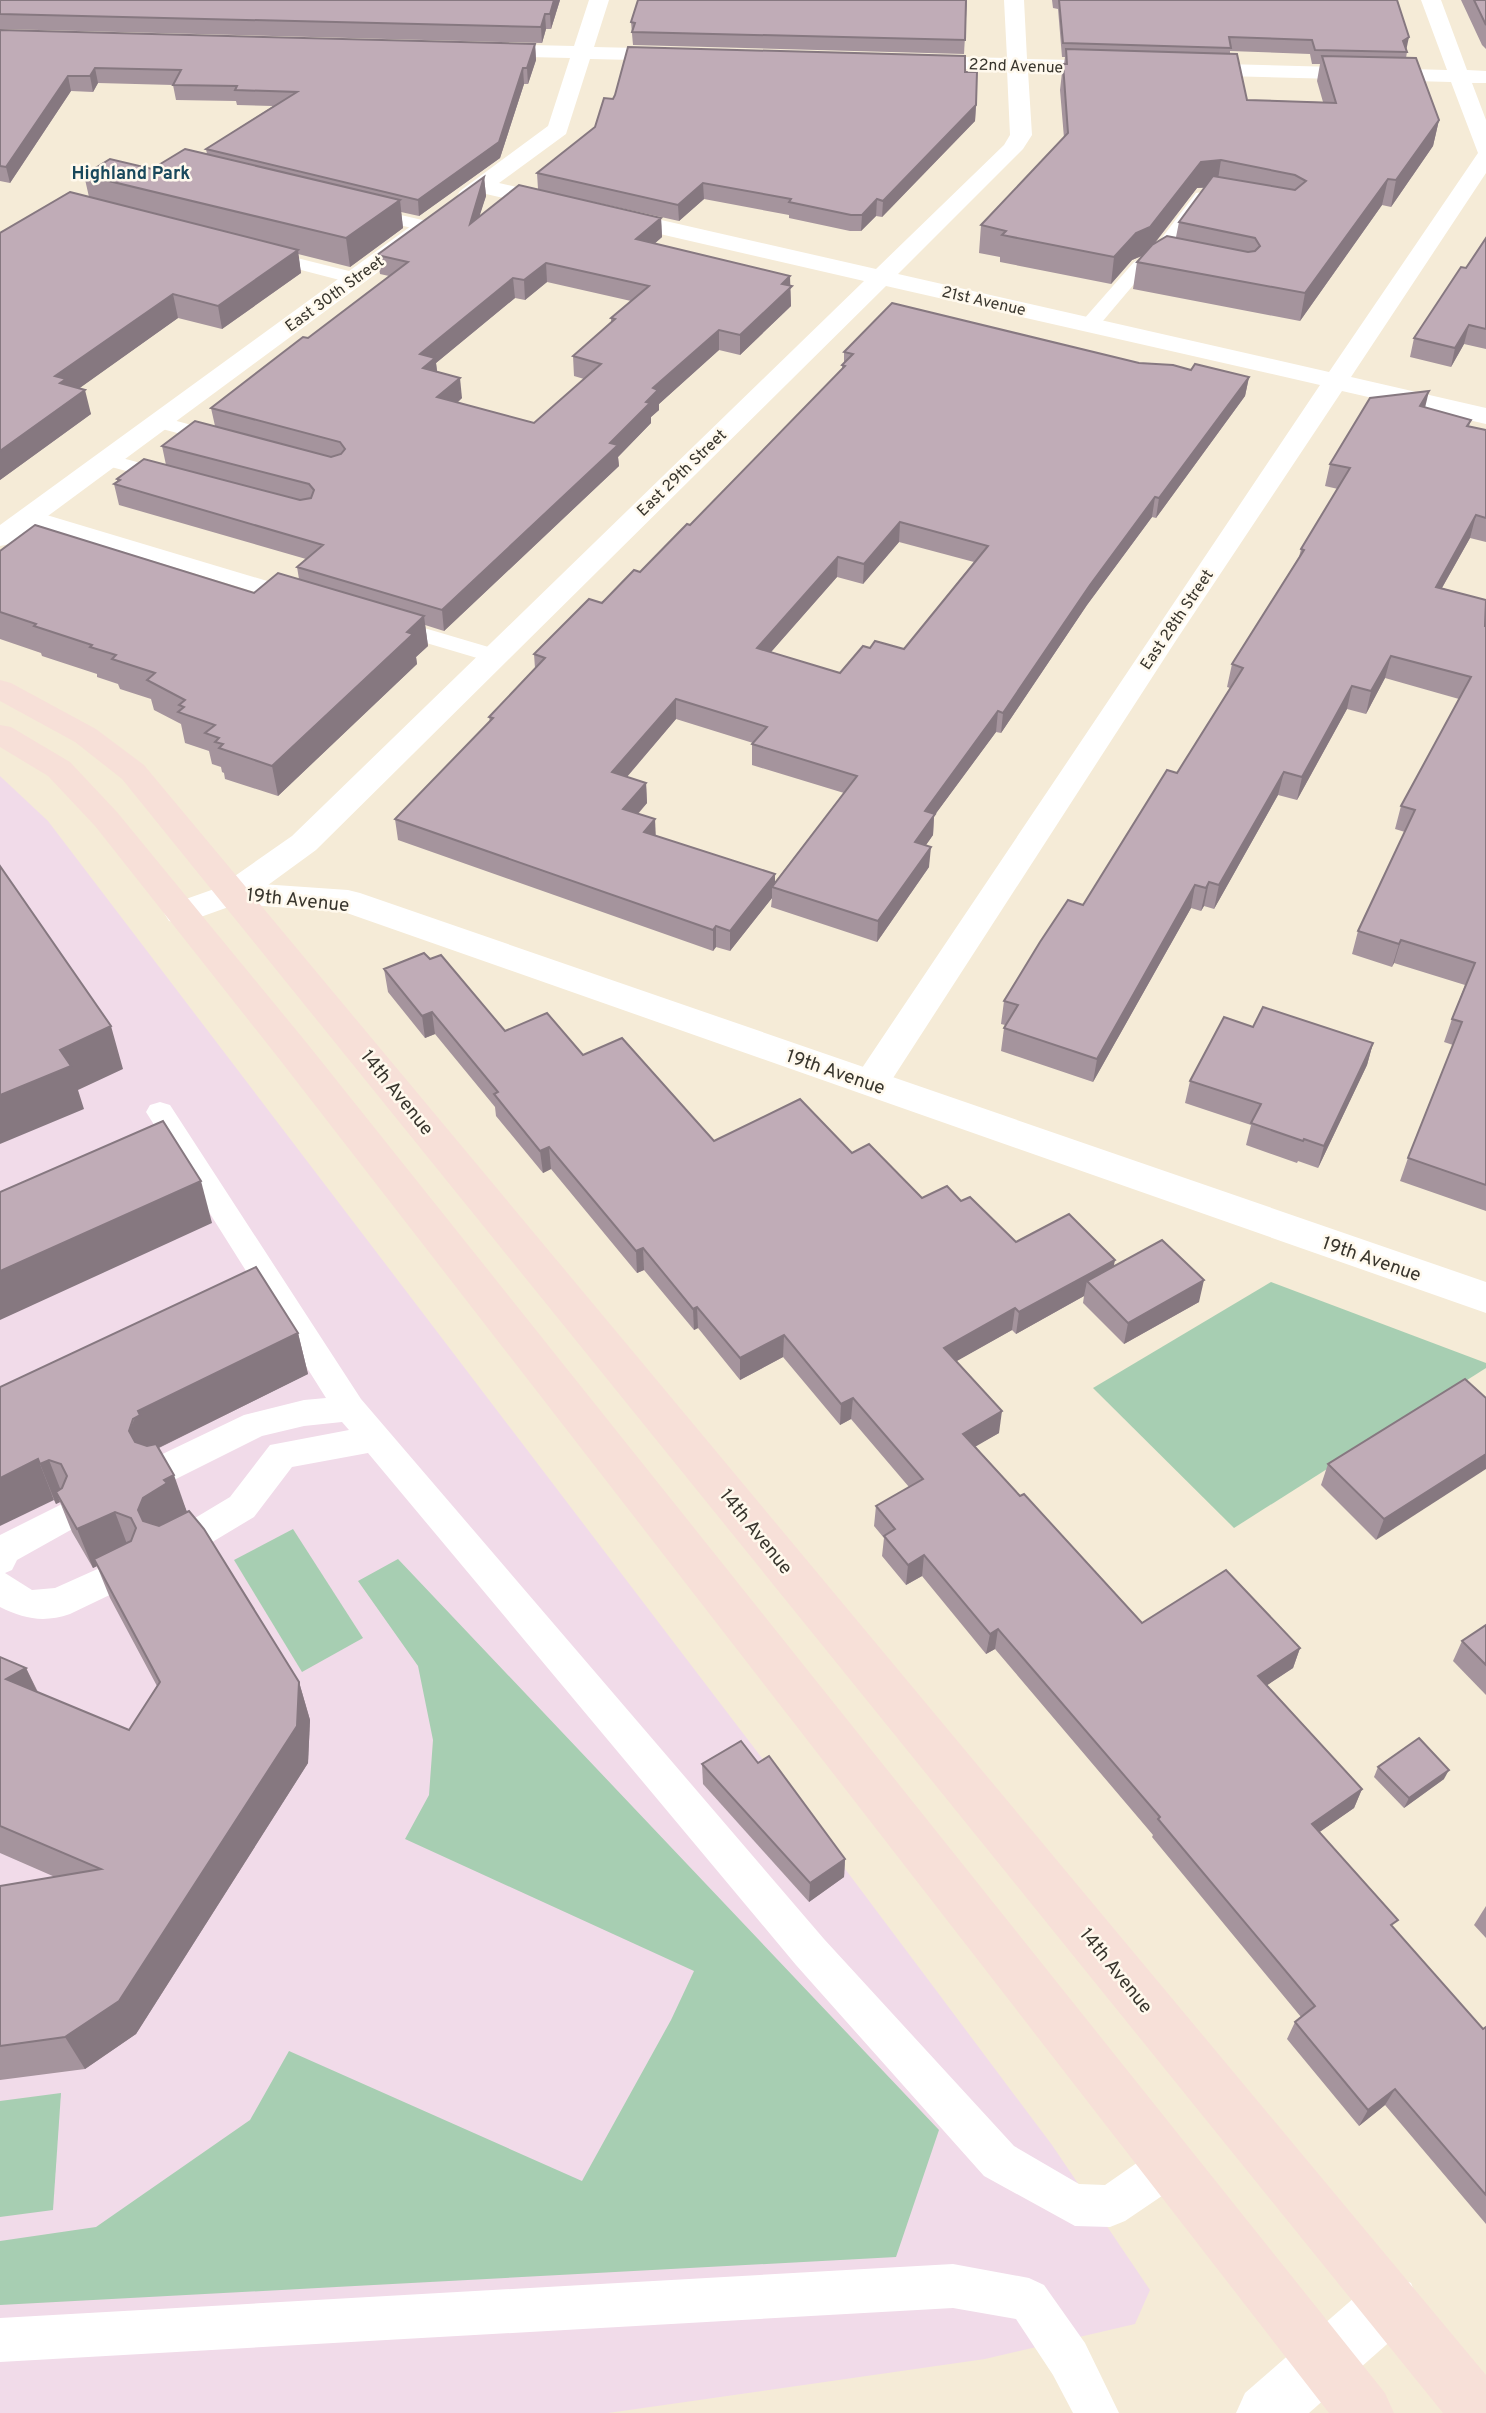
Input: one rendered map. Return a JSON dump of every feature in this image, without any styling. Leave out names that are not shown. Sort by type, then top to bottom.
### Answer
[{"type":"main road","name":"14th Avenue","points":[[0,689],[72,725],[103,746],[133,772],[1480,2413]]},
{"type":"main road","points":[[0,734],[59,769],[106,819],[1365,2413]]},
{"type":"street","name":"East 30th Street","points":[[0,538],[558,129],[599,0]]},
{"type":"street","name":"East 29th Street","points":[[234,892],[304,843],[1013,149],[1021,135],[1014,0]]},
{"type":"street","points":[[1431,0],[1486,149]]},
{"type":"street","points":[[469,49],[698,56]]},
{"type":"street","name":"22nd Avenue","points":[[892,61],[1142,68]]},
{"type":"street","points":[[1170,68],[1486,77]]},
{"type":"street","name":"East 28th Street","points":[[871,1083],[1160,642],[1486,157]]},
{"type":"street","name":"21st Avenue","points":[[482,186],[1486,416]]},
{"type":"street","name":"19th Avenue","points":[[181,913],[234,892],[348,901],[1486,1298]]},
{"type":"street","points":[[1265,2413],[1391,2303]]},
{"type":"lane","points":[[1090,324],[1140,267],[1159,254],[1203,195],[1216,194]]},
{"type":"lane","points":[[350,208],[425,226]]},
{"type":"lane","points":[[243,249],[355,278]]},
{"type":"lane","points":[[1159,254],[1183,259]]},
{"type":"lane","points":[[158,422],[245,445]]},
{"type":"lane","points":[[107,460],[185,481]]},
{"type":"lane","points":[[30,516],[322,604]]},
{"type":"lane","points":[[361,617],[494,656]]},
{"type":"lane","points":[[160,1111],[350,1408],[810,1952],[999,2161],[1075,2205],[1110,2206],[1169,2166]]},
{"type":"lane","points":[[162,1470],[255,1424],[304,1413],[350,1408]]},
{"type":"lane","points":[[172,1549],[242,1507],[282,1455],[308,1448],[377,1438]]},
{"type":"lane","points":[[0,1560],[4,1550],[64,1517]]},
{"type":"lane","points":[[0,1586],[2,1591],[29,1605],[58,1603],[131,1569]]},
{"type":"lane","points":[[0,2340],[953,2286],[1029,2300],[1069,2359],[1097,2413]]},
{"type":"shaded area","points":[[0,776],[48,821],[771,1770],[1052,2145],[1150,2290],[1135,2324],[985,2359],[608,2413],[0,2413]]},
{"type":"green space","points":[[1271,1282],[1486,1363],[1486,1368],[1234,1528],[1093,1388]]},
{"type":"green space","points":[[293,1529],[363,1638],[302,1672],[234,1560]]},
{"type":"green space","points":[[398,1559],[939,2130],[896,2257],[0,2305],[0,2241],[96,2227],[250,2120],[289,2051],[582,2181],[671,2020],[694,1971],[405,1839],[429,1795],[433,1740],[418,1666],[358,1581]]},
{"type":"green space","points":[[61,2093],[53,2210],[0,2217],[0,2101]]},
{"type":"building","points":[[0,0],[554,0],[550,14],[545,14],[541,27],[0,14]]},
{"type":"building","points":[[638,0],[966,0],[965,40],[632,32],[635,23],[631,22]]},
{"type":"building","points":[[1059,0],[1397,0],[1409,37],[1403,41],[1407,52],[1315,50],[1312,40],[1229,37],[1231,48],[1063,43]]},
{"type":"building","points":[[1474,0],[1486,0],[1486,25]]},
{"type":"building","points":[[0,30],[535,44],[527,68],[523,68],[499,142],[418,200],[206,149],[297,92],[235,90],[237,86],[173,85],[181,70],[95,68],[90,76],[68,76],[6,167],[0,166]]},
{"type":"building","points":[[628,47],[965,56],[965,72],[977,72],[976,105],[883,201],[877,199],[862,215],[851,215],[789,202],[791,199],[703,183],[678,205],[537,173],[595,127],[604,98],[613,99],[615,95]]},
{"type":"building","points":[[1066,49],[1237,54],[1247,100],[1336,103],[1322,56],[1416,58],[1439,120],[1396,180],[1388,179],[1305,293],[1137,262],[1152,245],[1167,236],[1248,252],[1255,251],[1260,246],[1255,238],[1179,222],[1213,176],[1295,190],[1306,181],[1295,175],[1221,160],[1201,162],[1150,227],[1136,233],[1114,257],[1002,235],[1006,231],[981,225],[1068,133],[1063,64],[1067,64]]},
{"type":"building","points":[[185,149],[400,200],[346,238],[84,175],[110,159],[152,169]]},
{"type":"building","points":[[484,177],[470,224],[519,185],[661,218],[636,239],[790,276],[782,284],[792,286],[740,335],[719,330],[653,388],[658,390],[646,402],[650,403],[610,443],[618,445],[442,610],[297,567],[323,545],[114,484],[144,459],[300,500],[311,498],[314,490],[309,484],[162,446],[195,421],[331,457],[341,454],[345,449],[340,442],[211,408],[303,337],[308,338],[408,262],[377,255]],"holes":[[[546,263],[649,286],[611,318],[615,319],[573,356],[601,364],[534,423],[437,397],[460,378],[423,368],[435,358],[420,354],[513,278],[524,280]]]},
{"type":"building","points":[[70,192],[298,250],[218,306],[173,294],[55,376],[66,379],[60,383],[85,390],[0,451],[0,233]]},
{"type":"building","points":[[1486,238],[1486,329],[1469,325],[1455,348],[1414,338],[1461,267],[1466,268]]},
{"type":"building","points":[[892,303],[1139,363],[1173,365],[1191,370],[1195,364],[1249,377],[1090,585],[1003,713],[998,711],[925,811],[935,814],[915,842],[931,847],[878,921],[772,887],[857,776],[752,744],[767,727],[676,699],[612,772],[646,783],[623,809],[655,819],[644,832],[775,874],[730,931],[716,926],[713,930],[395,819],[493,718],[489,717],[545,658],[534,654],[589,599],[602,603],[634,570],[640,572],[687,524],[690,525],[845,366],[842,365],[853,354],[844,352]],"holes":[[[900,522],[988,546],[904,649],[875,641],[870,648],[863,646],[840,673],[757,648],[838,557],[864,564]]]},
{"type":"building","points":[[1429,391],[1420,406],[1471,420],[1467,426],[1486,430],[1486,518],[1476,515],[1436,587],[1486,600],[1486,1185],[1408,1158],[1462,1022],[1452,1019],[1475,963],[1401,940],[1399,944],[1358,931],[1415,810],[1401,806],[1471,677],[1391,656],[1371,691],[1352,686],[1302,777],[1284,772],[1219,885],[1209,882],[1206,888],[1195,885],[1097,1059],[1004,1028],[1018,1005],[1004,1001],[1040,942],[1068,900],[1083,905],[1167,770],[1177,773],[1243,668],[1232,664],[1304,550],[1301,549],[1350,468],[1330,464],[1370,398]]},
{"type":"building","points":[[35,525],[254,593],[278,573],[424,616],[407,632],[413,634],[272,766],[219,748],[223,744],[215,742],[219,738],[205,733],[215,725],[178,712],[184,707],[179,705],[185,700],[147,680],[155,673],[112,659],[116,655],[90,647],[92,645],[0,612],[0,551]]},
{"type":"building","points":[[0,866],[111,1026],[60,1050],[71,1066],[0,1095]]},
{"type":"building","points":[[424,953],[430,959],[441,955],[505,1031],[547,1013],[583,1055],[622,1038],[714,1141],[800,1099],[852,1153],[869,1144],[922,1198],[947,1186],[961,1201],[970,1197],[1016,1242],[1069,1214],[1115,1260],[1019,1312],[1015,1308],[944,1348],[1002,1411],[963,1434],[1020,1496],[1024,1494],[1142,1623],[1226,1570],[1300,1648],[1258,1676],[1362,1789],[1312,1824],[1398,1920],[1391,1925],[1483,2029],[1486,2027],[1486,2195],[1395,2089],[1368,2110],[1295,2022],[1315,2006],[1158,1819],[1160,1817],[998,1629],[990,1634],[924,1555],[908,1565],[884,1536],[895,1529],[876,1506],[923,1479],[853,1398],[841,1404],[784,1335],[740,1358],[697,1307],[693,1309],[643,1248],[636,1251],[549,1147],[540,1151],[494,1094],[498,1092],[432,1012],[422,1016],[384,969]]},
{"type":"building","points":[[1263,1007],[1373,1043],[1324,1146],[1251,1123],[1261,1104],[1190,1081],[1224,1017],[1253,1027]]},
{"type":"building","points":[[163,1121],[201,1181],[0,1271],[0,1192]]},
{"type":"building","points":[[1162,1240],[1204,1280],[1128,1323],[1087,1281]]},
{"type":"building","points":[[256,1267],[298,1333],[138,1411],[140,1415],[133,1419],[129,1431],[135,1442],[147,1446],[156,1444],[174,1475],[164,1480],[167,1483],[143,1498],[138,1510],[143,1521],[159,1526],[189,1511],[204,1529],[299,1682],[297,1726],[119,2001],[65,2037],[0,2046],[0,1886],[101,1869],[0,1826],[0,1657],[26,1668],[6,1679],[129,1730],[160,1682],[94,1559],[131,1541],[136,1528],[131,1518],[115,1512],[77,1529],[56,1492],[62,1488],[67,1476],[61,1464],[49,1460],[40,1464],[38,1459],[0,1478],[0,1387]]},
{"type":"building","points":[[1465,1379],[1486,1398],[1486,1454],[1384,1519],[1328,1464]]},
{"type":"building","points":[[1486,1625],[1486,1665],[1462,1641]]},
{"type":"building","points":[[1419,1738],[1449,1770],[1409,1798],[1378,1767]]},
{"type":"building","points":[[741,1741],[758,1763],[769,1756],[845,1859],[810,1883],[702,1764]]},
{"type":"district","name":"Highland Park","points":[[131,173]]}]
